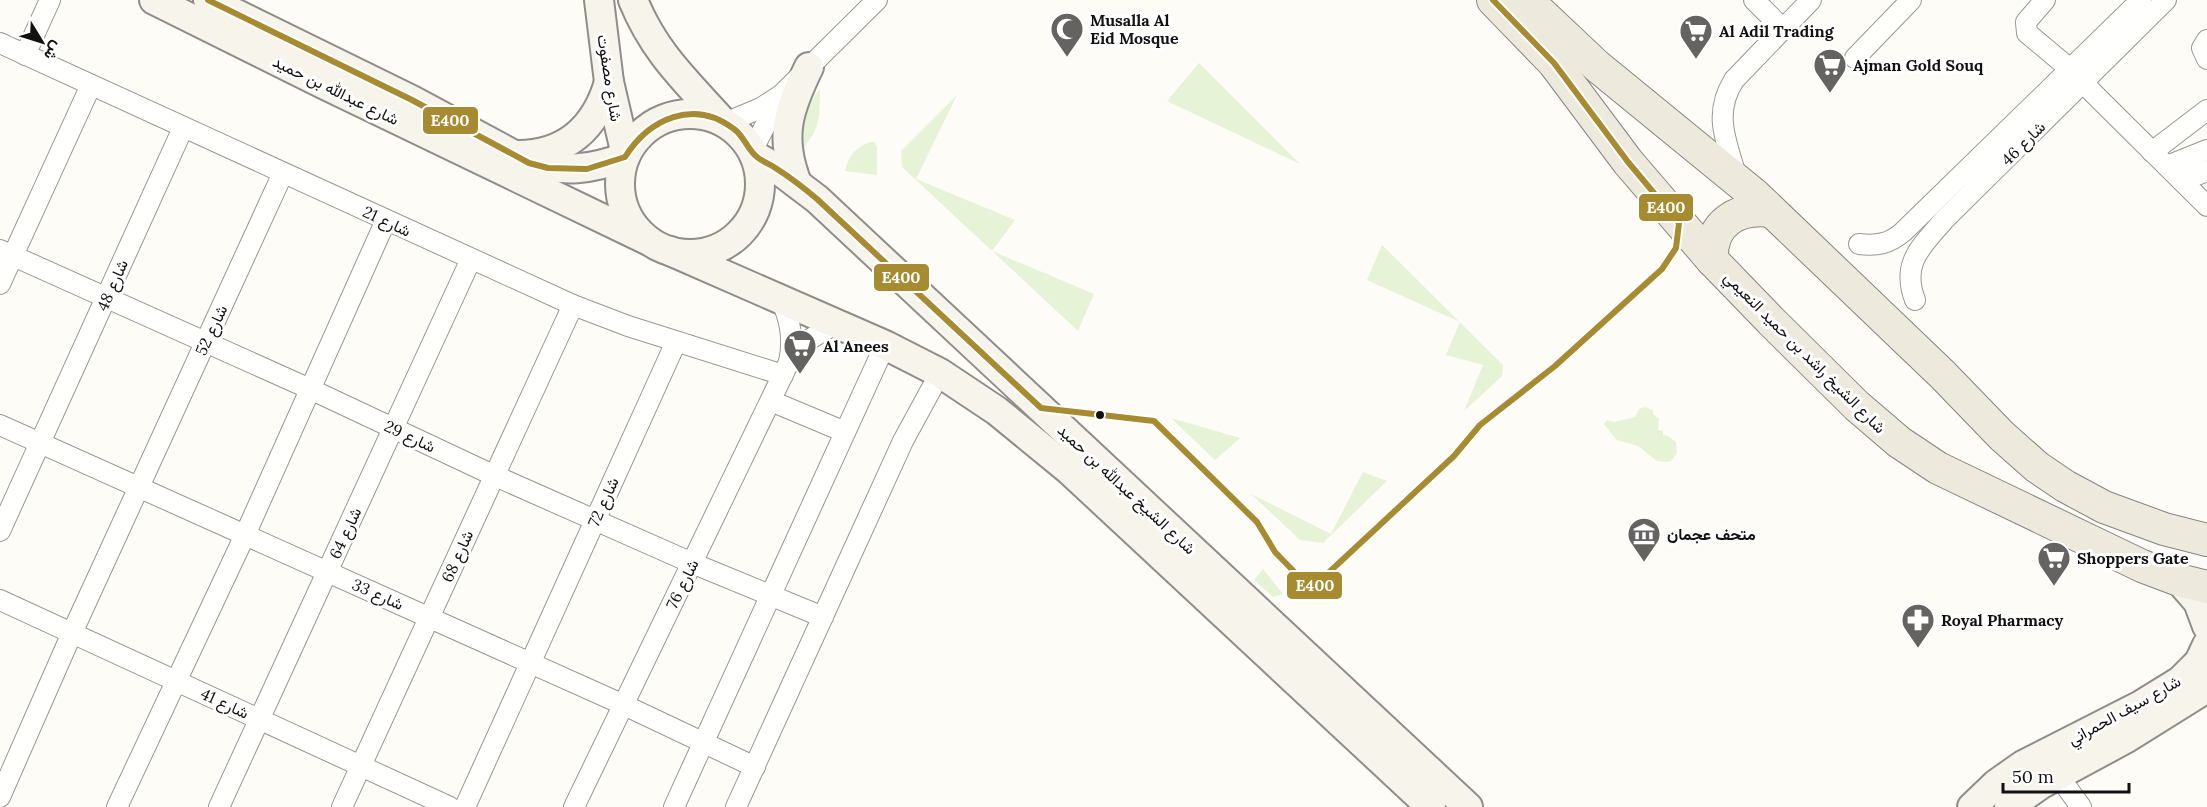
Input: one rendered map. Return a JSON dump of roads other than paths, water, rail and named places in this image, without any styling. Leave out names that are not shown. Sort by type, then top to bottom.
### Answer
[{"type":"main road","name":"شارع الشيخ راشد بن حميد النعيمي","points":[[1493,0],[1554,63],[1628,162],[1712,260],[1881,428],[1938,468],[2142,566],[2193,583]]},
{"type":"main road","points":[[1527,0],[1598,66],[1737,179],[1943,375],[2002,436],[2037,467],[2064,486],[2104,507],[2164,530],[2207,540]]},
{"type":"main road","points":[[1712,260],[1714,237],[1722,225],[1732,217],[1751,210],[1771,211]]},
{"type":"street","points":[[24,54],[50,0]]},
{"type":"street","name":"شارع عبدالله بن حميد","points":[[154,0],[659,246]]},
{"type":"street","name":"شارع عبدالله بن حميد","points":[[208,0],[238,8],[512,155],[539,165],[568,170],[587,169],[625,156]]},
{"type":"street","name":"شارع مصفوت","points":[[599,0],[609,82],[625,156]]},
{"type":"street","points":[[633,0],[659,51],[723,122]]},
{"type":"street","points":[[723,122],[761,108],[781,95],[877,0]]},
{"type":"street","points":[[1754,0],[1783,28]]},
{"type":"street","points":[[1737,179],[1723,128],[1723,103],[1734,80],[1811,0]]},
{"type":"street","points":[[1856,58],[1911,0]]},
{"type":"street","points":[[2045,0],[2026,22],[2027,33],[2077,76],[2207,206]]},
{"type":"street","name":"شارع 46","points":[[1915,300],[1909,280],[1913,260],[1918,251],[2077,76],[2140,0]]},
{"type":"street","name":"شارع 46","points":[[1859,244],[1878,245],[1896,238],[2077,76],[2166,0]]},
{"type":"street","points":[[2207,40],[2202,48],[2207,59]]},
{"type":"street","name":"شارع 21","points":[[0,43],[573,305],[676,342],[786,369]]},
{"type":"street","points":[[797,183],[790,167],[786,132],[794,98],[810,67]]},
{"type":"street","points":[[512,155],[531,155],[549,151],[567,143],[582,132],[599,109],[609,82]]},
{"type":"street","points":[[0,284],[6,253],[91,85]]},
{"type":"street","points":[[753,153],[781,95]]},
{"type":"street","points":[[2152,152],[2207,110]]},
{"type":"street","points":[[685,114],[704,115],[723,122],[736,130],[753,153],[759,174],[759,194],[753,213],[742,230],[727,243],[709,251],[690,254],[659,246],[632,224],[622,203],[620,180],[625,156],[636,139],[650,126],[667,117],[685,114]]},
{"type":"street","name":"شارع 48","points":[[0,531],[183,128]]},
{"type":"street","points":[[2167,166],[2207,150]]},
{"type":"street","name":"شارع الشيخ عبدالله بن حميد","points":[[753,153],[817,199],[1162,540],[1446,803]]},
{"type":"street","points":[[2182,182],[2207,171]]},
{"type":"street","name":"شارع 52","points":[[0,798],[72,633],[283,173]]},
{"type":"street","points":[[1930,206],[1929,214],[1932,218],[1935,221],[1944,220]]},
{"type":"street","points":[[117,807],[245,535],[387,220]]},
{"type":"street","name":"شارع الشيخ عبدالله بن حميد","points":[[659,246],[780,297],[940,373],[997,411],[1162,540]]},
{"type":"street","name":"شارع 29","points":[[6,253],[310,389],[493,475],[692,563],[823,617]]},
{"type":"street","name":"شارع 64","points":[[219,807],[471,259]]},
{"type":"street","name":"شارع 76","points":[[574,807],[786,369],[792,349],[791,329],[780,297]]},
{"type":"street","name":"شارع 68","points":[[342,807],[573,305]]},
{"type":"street","name":"شارع 76","points":[[786,369],[810,339],[837,323]]},
{"type":"street","name":"شارع 72","points":[[465,807],[676,342]]},
{"type":"street","points":[[674,807],[885,345]]},
{"type":"street","points":[[736,807],[903,441],[940,373]]},
{"type":"street","points":[[771,401],[845,432]]},
{"type":"street","name":"شارع 33","points":[[0,425],[755,766]]},
{"type":"street","points":[[2193,583],[2207,626]]},
{"type":"street","name":"شارع 41","points":[[0,600],[450,807]]},
{"type":"street","name":"شارع سيف الحمراني","points":[[1972,807],[1996,784],[2023,765],[2123,714],[2180,681],[2199,662],[2207,645]]},
{"type":"street","name":"شارع سيف الحمراني","points":[[2009,807],[2026,793],[2057,774],[2144,728],[2207,688]]},
{"type":"street","points":[[2057,774],[2081,807]]},
{"type":"street","points":[[0,798],[16,807]]},
{"type":"place","name":"Musalla Al Eid Mosque","points":[[1067,58]]},
{"type":"place","name":"Al Adil Trading","points":[[1696,60]]},
{"type":"place","name":"Ajman Gold Souq","points":[[1830,94]]},
{"type":"place","name":"Al Anees","points":[[800,375]]},
{"type":"place","name":"متحف عجمان","points":[[1644,563]]},
{"type":"place","name":"Shoppers Gate","points":[[2054,587]]},
{"type":"place","name":"Royal Pharmacy","points":[[1918,649]]}]
